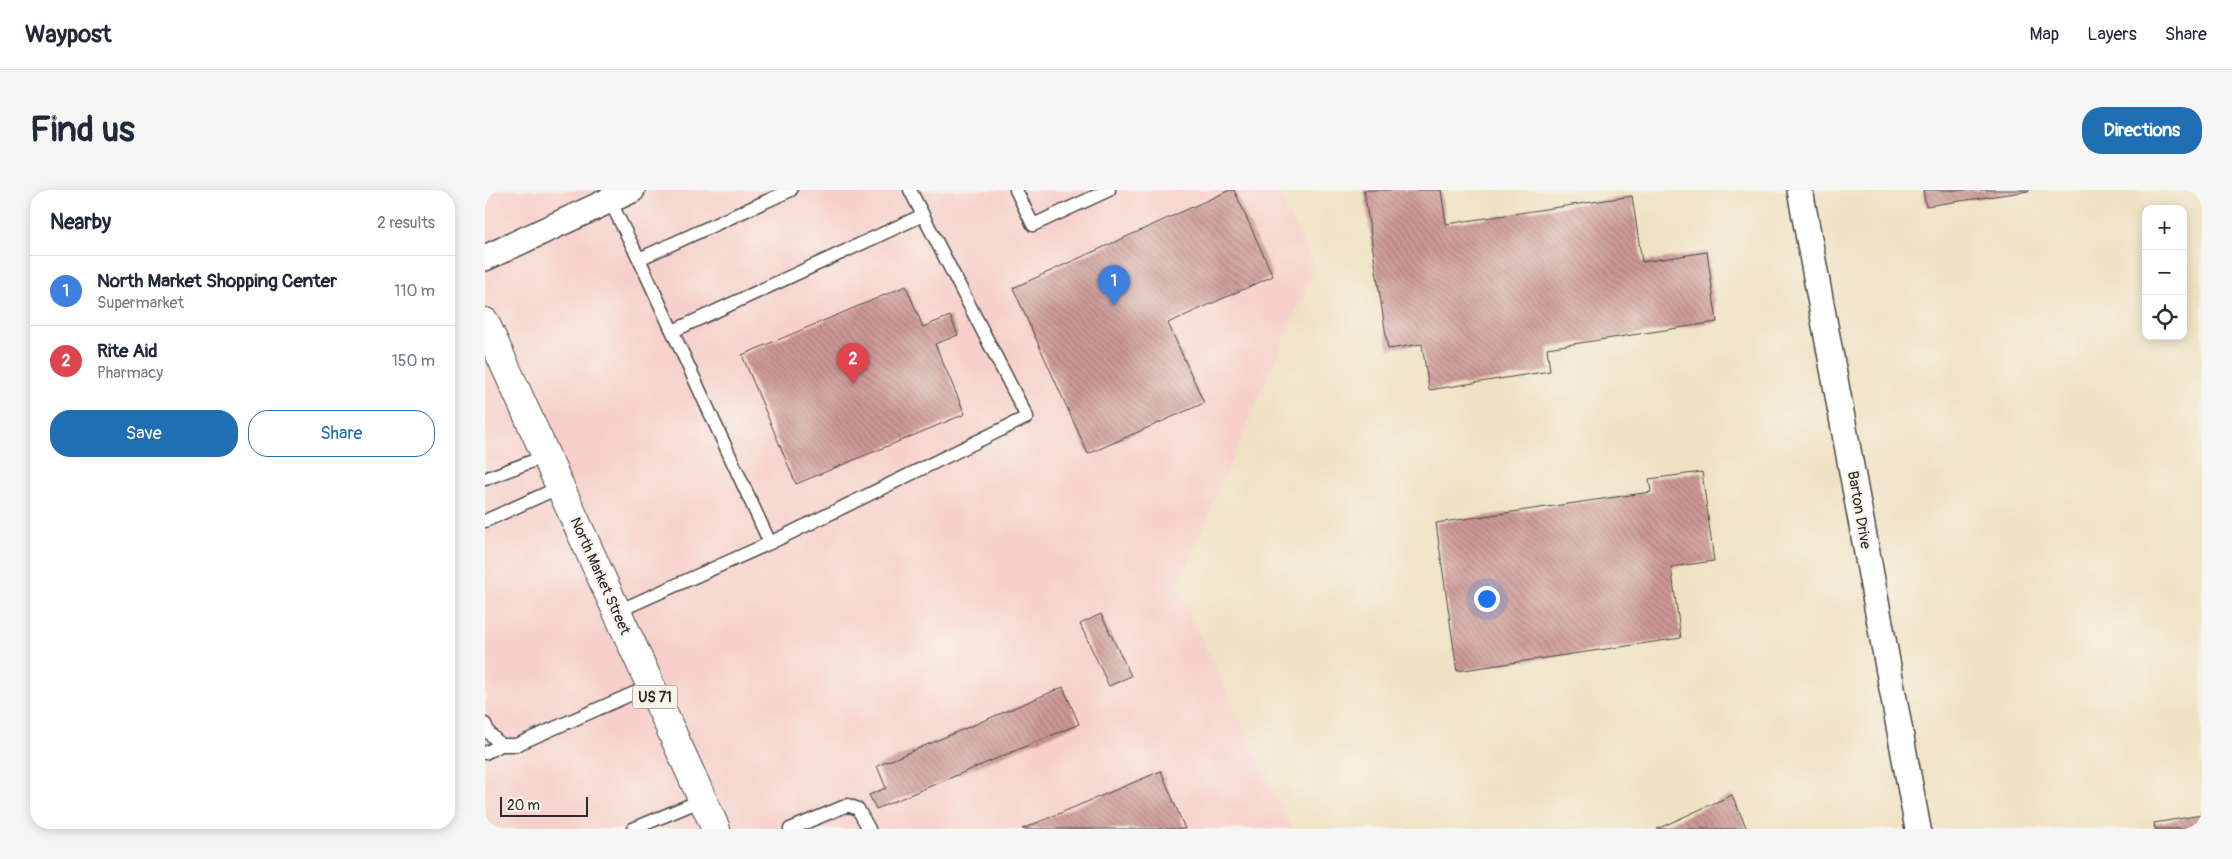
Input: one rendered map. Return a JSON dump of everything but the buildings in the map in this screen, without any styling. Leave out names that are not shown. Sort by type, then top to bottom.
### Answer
[{"type":"main road","name":"North Market Street","points":[[485,322],[493,359],[546,456],[716,829]]},
{"type":"street","name":"Barton Drive","points":[[1799,190],[1918,829]]},
{"type":"street","points":[[485,258],[615,193]]},
{"type":"lane","points":[[639,259],[791,190]]},
{"type":"lane","points":[[616,612],[771,543],[1027,417],[910,190]]},
{"type":"lane","points":[[1016,190],[1033,225],[1109,190]]},
{"type":"lane","points":[[615,193],[639,259],[771,543]]},
{"type":"lane","points":[[673,331],[923,215]]},
{"type":"lane","points":[[485,479],[546,456]]},
{"type":"lane","points":[[485,521],[560,486]]},
{"type":"lane","points":[[485,753],[501,745],[516,745],[650,686]]},
{"type":"lane","points":[[485,724],[489,733],[501,745]]},
{"type":"lane","points":[[633,829],[702,800]]},
{"type":"lane","points":[[790,829],[849,805],[857,810],[869,829]]},
{"type":"shaded area","points":[[485,190],[1277,190],[1315,267],[1177,588],[1292,829],[485,829]]},
{"type":"place","name":"North Market Shopping Center","points":[[1114,306]]},
{"type":"place","name":"Rite Aid","points":[[853,384]]}]
